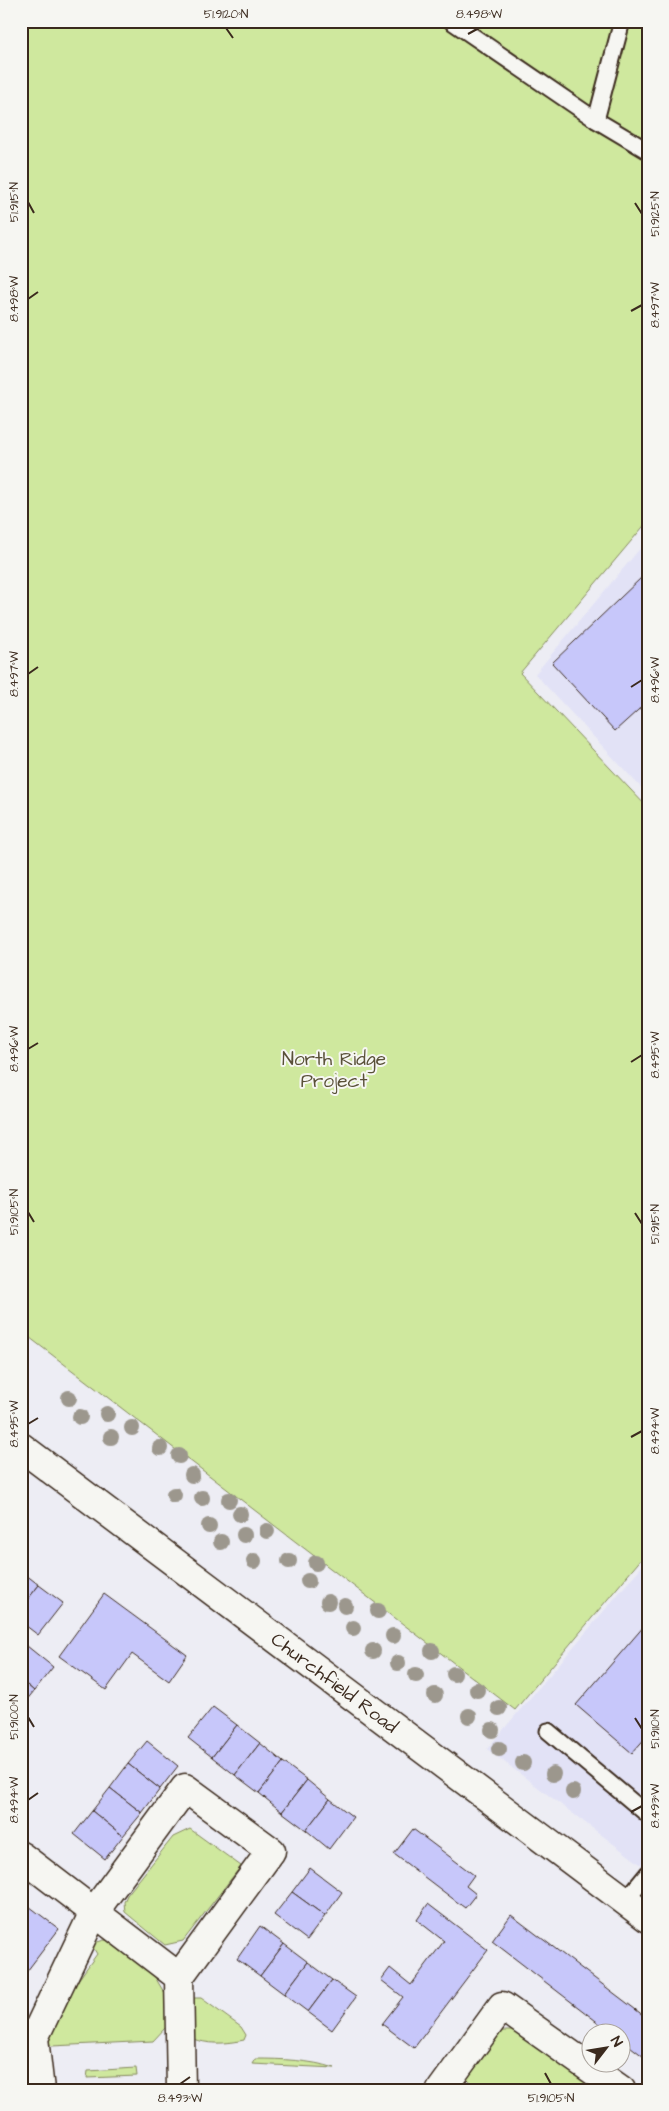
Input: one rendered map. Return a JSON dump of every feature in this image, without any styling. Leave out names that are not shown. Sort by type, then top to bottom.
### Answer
[{"type":"street","name":"Churchfield Road","points":[[21,1447],[648,1918]]},
{"type":"street","points":[[40,2090],[34,2038],[94,1912],[185,1788],[271,1851],[179,1978],[181,2090]]},
{"type":"street","points":[[21,1856],[179,1978]]},
{"type":"street","points":[[441,2090],[502,2006],[621,2090]]},
{"type":"lane","points":[[451,21],[596,120],[648,151]]},
{"type":"lane","points":[[596,120],[622,21]]},
{"type":"lane","points":[[548,1731],[648,1815]]},
{"type":"lane","points":[[625,1901],[648,1873]]},
{"type":"shaded area","points":[[648,539],[648,795],[535,674]]},
{"type":"shaded area","points":[[648,1559],[648,1870],[487,1749]]},
{"type":"green space","name":"North Ridge Project","points":[[21,21],[648,21],[648,521],[520,673],[648,808],[648,1551],[515,1710],[21,1331]]},
{"type":"green space","points":[[190,1829],[241,1866],[183,1941],[165,1945],[125,1912],[124,1902],[127,1895],[173,1837]]},
{"type":"green space","points":[[104,1940],[118,1942],[152,1972],[165,1994],[166,2027],[153,2041],[52,2046],[44,2040],[55,2012],[97,1954],[91,1944]]},
{"type":"green space","points":[[191,1998],[201,1998],[241,2027],[246,2035],[244,2040],[217,2043],[190,2038]]},
{"type":"green space","points":[[502,2031],[515,2031],[597,2090],[487,2090],[473,2085],[467,2079],[471,2066],[485,2046]]},
{"type":"green space","points":[[255,2059],[296,2060],[335,2068],[252,2064]]},
{"type":"green space","points":[[136,2068],[137,2076],[87,2078],[88,2071]]},
{"type":"building","points":[[641,578],[648,585],[648,701],[615,731],[552,663]]},
{"type":"building","points":[[21,1571],[39,1585],[21,1608]]},
{"type":"building","points":[[39,1585],[63,1603],[38,1635],[21,1622],[21,1608]]},
{"type":"building","points":[[104,1594],[187,1655],[169,1681],[132,1654],[106,1690],[59,1656]]},
{"type":"building","points":[[645,1625],[648,1628],[648,1735],[632,1753],[576,1705]]},
{"type":"building","points":[[22,1642],[53,1667],[34,1691],[21,1680]]},
{"type":"building","points":[[21,1680],[34,1691],[21,1707]]},
{"type":"building","points":[[213,1707],[237,1725],[212,1757],[188,1738]]},
{"type":"building","points":[[237,1725],[260,1743],[235,1775],[212,1757]]},
{"type":"building","points":[[147,1741],[178,1766],[160,1789],[128,1764]]},
{"type":"building","points":[[260,1743],[283,1762],[259,1793],[235,1775]]},
{"type":"building","points":[[283,1762],[307,1780],[282,1812],[259,1793]]},
{"type":"building","points":[[128,1764],[160,1789],[142,1813],[110,1788]]},
{"type":"building","points":[[307,1780],[330,1799],[306,1830],[282,1812]]},
{"type":"building","points":[[110,1788],[142,1813],[123,1836],[92,1811]]},
{"type":"building","points":[[330,1799],[353,1817],[329,1849],[306,1830]]},
{"type":"building","points":[[92,1811],[123,1836],[105,1859],[74,1834]]},
{"type":"building","points":[[413,1829],[474,1875],[466,1886],[476,1894],[465,1908],[394,1854]]},
{"type":"building","points":[[310,1868],[342,1892],[325,1916],[292,1892]]},
{"type":"building","points":[[292,1892],[325,1916],[307,1940],[274,1915]]},
{"type":"building","points":[[21,1900],[59,1929],[21,1979]]},
{"type":"building","points":[[428,1904],[488,1950],[414,2048],[382,2024],[403,1997],[381,1980],[390,1968],[411,1985],[444,1941],[417,1920]]},
{"type":"building","points":[[511,1915],[648,2019],[648,2060],[632,2048],[632,2024],[600,2024],[492,1941]]},
{"type":"building","points":[[260,1926],[284,1944],[260,1976],[237,1959]]},
{"type":"building","points":[[284,1944],[308,1962],[284,1994],[260,1976]]},
{"type":"building","points":[[308,1962],[332,1980],[308,2012],[284,1994]]},
{"type":"building","points":[[332,1980],[356,1997],[332,2030],[308,2012]]}]
